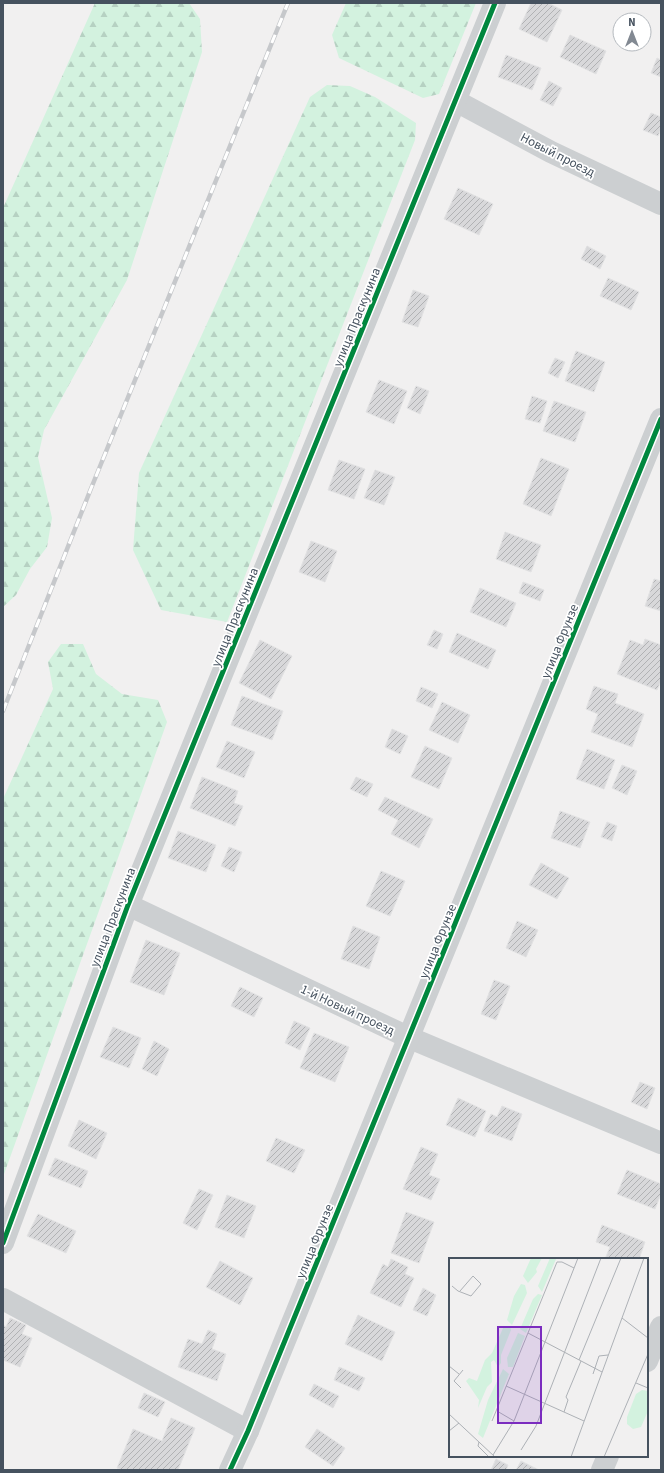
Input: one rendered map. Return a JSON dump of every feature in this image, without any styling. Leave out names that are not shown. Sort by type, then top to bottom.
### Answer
[{"type":"street","name":"улица Праскунина","points":[[3,1243],[128,905],[495,3]]},
{"type":"street","name":"Новый проезд","points":[[456,101],[551,152],[661,204]]},
{"type":"street","name":"улица Фрунзе","points":[[230,1470],[248,1431],[410,1038],[661,419]]},
{"type":"street","name":"1-й Новый проезд","points":[[128,905],[410,1038],[661,1143]]},
{"type":"street","points":[[3,1299],[248,1431]]},
{"type":"street","points":[[648,1359],[661,1328]]},
{"type":"street","points":[[602,1470],[608,1457]]},
{"type":"green space","points":[[95,3],[189,3],[200,19],[202,52],[127,280],[44,430],[38,457],[52,518],[47,547],[30,569],[16,595],[3,607],[3,208]]},
{"type":"green space","points":[[346,3],[476,3],[439,94],[423,98],[339,58],[332,35]]},
{"type":"green space","points":[[327,85],[350,86],[375,97],[416,123],[415,140],[227,622],[161,610],[133,550],[139,473],[310,97]]},
{"type":"green space","points":[[61,644],[83,644],[96,674],[122,694],[158,700],[167,722],[3,1177],[3,799],[53,689],[48,662]]},
{"type":"building","points":[[531,3],[548,3],[562,10],[547,42],[519,29]]},
{"type":"building","points":[[570,35],[606,51],[596,74],[560,57]]},
{"type":"building","points":[[506,55],[541,68],[532,90],[498,77]]},
{"type":"building","points":[[657,58],[661,60],[661,77],[651,73]]},
{"type":"building","points":[[549,81],[562,88],[553,106],[540,100]]},
{"type":"building","points":[[651,113],[661,117],[661,129],[658,136],[643,130]]},
{"type":"building","points":[[458,188],[493,204],[479,235],[444,219]]},
{"type":"building","points":[[587,246],[606,256],[600,269],[581,259]]},
{"type":"building","points":[[608,278],[639,292],[631,310],[600,296]]},
{"type":"building","points":[[413,290],[429,296],[418,327],[402,322]]},
{"type":"building","points":[[576,351],[605,362],[594,392],[565,381]]},
{"type":"building","points":[[555,358],[565,362],[558,378],[548,373]]},
{"type":"building","points":[[379,380],[407,391],[394,424],[366,412]]},
{"type":"building","points":[[416,386],[429,391],[420,414],[407,408]]},
{"type":"building","points":[[532,396],[547,401],[540,423],[525,419]]},
{"type":"building","points":[[554,401],[586,412],[575,442],[543,431]]},
{"type":"building","points":[[541,458],[569,469],[551,516],[523,504]]},
{"type":"building","points":[[339,460],[365,469],[354,499],[328,490]]},
{"type":"building","points":[[375,470],[395,477],[384,505],[364,498]]},
{"type":"building","points":[[505,532],[541,545],[531,572],[496,559]]},
{"type":"building","points":[[311,541],[337,551],[325,582],[299,572]]},
{"type":"building","points":[[654,579],[661,581],[661,611],[645,606]]},
{"type":"building","points":[[523,582],[544,590],[540,601],[519,593]]},
{"type":"building","points":[[480,588],[516,603],[506,627],[470,612]]},
{"type":"building","points":[[434,630],[443,634],[437,649],[427,645]]},
{"type":"building","points":[[457,633],[496,650],[488,669],[449,652]]},
{"type":"building","points":[[645,639],[661,645],[661,681],[657,690],[617,674],[630,640],[643,645]]},
{"type":"building","points":[[260,640],[292,656],[271,699],[239,683]]},
{"type":"building","points":[[594,686],[618,694],[615,703],[644,714],[632,747],[591,732],[598,714],[586,709]]},
{"type":"building","points":[[421,687],[438,694],[432,708],[416,701]]},
{"type":"building","points":[[242,696],[283,711],[272,740],[231,725]]},
{"type":"building","points":[[442,702],[470,715],[458,743],[429,730]]},
{"type":"building","points":[[392,729],[408,736],[400,754],[385,747]]},
{"type":"building","points":[[227,741],[255,752],[244,778],[216,767]]},
{"type":"building","points":[[425,746],[452,758],[439,789],[411,777]]},
{"type":"building","points":[[587,749],[615,760],[604,789],[576,779]]},
{"type":"building","points":[[622,765],[637,771],[627,795],[612,788]]},
{"type":"building","points":[[202,777],[238,791],[234,803],[243,806],[235,826],[190,808]]},
{"type":"building","points":[[356,777],[373,784],[367,797],[350,789]]},
{"type":"building","points":[[385,797],[433,819],[419,848],[391,834],[398,820],[378,810]]},
{"type":"building","points":[[560,811],[590,822],[580,848],[551,838]]},
{"type":"building","points":[[607,822],[617,826],[612,841],[601,837]]},
{"type":"building","points":[[178,831],[216,845],[206,872],[168,858]]},
{"type":"building","points":[[229,847],[242,852],[234,872],[221,866]]},
{"type":"building","points":[[541,863],[569,878],[557,899],[529,885]]},
{"type":"building","points":[[381,871],[405,881],[390,916],[366,906]]},
{"type":"building","points":[[517,921],[538,930],[526,957],[506,948]]},
{"type":"building","points":[[353,926],[380,937],[369,969],[341,959]]},
{"type":"building","points":[[146,940],[180,953],[164,995],[130,982]]},
{"type":"building","points":[[494,980],[510,986],[496,1020],[481,1014]]},
{"type":"building","points":[[240,987],[263,998],[254,1017],[231,1006]]},
{"type":"building","points":[[294,1021],[310,1028],[300,1050],[285,1043]]},
{"type":"building","points":[[113,1027],[141,1038],[129,1068],[100,1057]]},
{"type":"building","points":[[314,1033],[349,1047],[335,1082],[300,1068]]},
{"type":"building","points":[[154,1041],[169,1049],[157,1076],[142,1069]]},
{"type":"building","points":[[640,1082],[655,1088],[647,1109],[631,1102]]},
{"type":"building","points":[[458,1098],[486,1111],[475,1137],[446,1125]]},
{"type":"building","points":[[502,1106],[522,1114],[512,1141],[484,1131],[491,1114],[497,1117]]},
{"type":"building","points":[[79,1120],[107,1133],[96,1159],[68,1146]]},
{"type":"building","points":[[276,1138],[305,1150],[294,1173],[266,1161]]},
{"type":"building","points":[[421,1147],[438,1154],[429,1175],[440,1179],[431,1200],[403,1189]]},
{"type":"building","points":[[55,1158],[88,1171],[81,1188],[48,1175]]},
{"type":"building","points":[[627,1170],[661,1184],[661,1194],[655,1209],[617,1194]]},
{"type":"building","points":[[199,1189],[213,1195],[197,1230],[183,1223]]},
{"type":"building","points":[[227,1195],[256,1206],[244,1238],[215,1227]]},
{"type":"building","points":[[406,1212],[434,1222],[419,1263],[391,1253]]},
{"type":"building","points":[[38,1214],[76,1231],[66,1253],[27,1236]]},
{"type":"building","points":[[602,1225],[645,1242],[639,1258],[605,1258],[610,1247],[596,1242]]},
{"type":"building","points":[[391,1259],[408,1267],[405,1274],[414,1278],[401,1307],[370,1293],[383,1264],[388,1267]]},
{"type":"building","points":[[220,1261],[253,1278],[240,1305],[206,1287]]},
{"type":"building","points":[[423,1288],[436,1295],[427,1316],[413,1310]]},
{"type":"building","points":[[358,1315],[395,1332],[382,1361],[345,1344]]},
{"type":"building","points":[[10,1318],[26,1325],[22,1334],[32,1338],[20,1367],[3,1360],[3,1325],[6,1327]]},
{"type":"building","points":[[208,1330],[217,1334],[212,1349],[226,1354],[217,1381],[178,1367],[188,1339],[202,1344]]},
{"type":"building","points":[[339,1367],[365,1378],[359,1391],[334,1380]]},
{"type":"building","points":[[314,1384],[339,1396],[333,1408],[309,1395]]},
{"type":"building","points":[[144,1393],[165,1402],[158,1417],[138,1408]]},
{"type":"building","points":[[171,1418],[195,1428],[178,1470],[122,1470],[117,1468],[133,1429],[162,1441]]},
{"type":"building","points":[[317,1429],[345,1448],[333,1466],[305,1447]]},
{"type":"building","points":[[496,1459],[508,1465],[506,1470],[491,1470]]},
{"type":"building","points":[[521,1461],[539,1470],[516,1470]]},
{"type":"railway","points":[[3,711],[90,491],[288,3]]},
{"type":"cycle path","points":[[3,1243],[128,905],[495,3]]},
{"type":"cycle path","points":[[230,1470],[248,1431],[661,419]]}]
